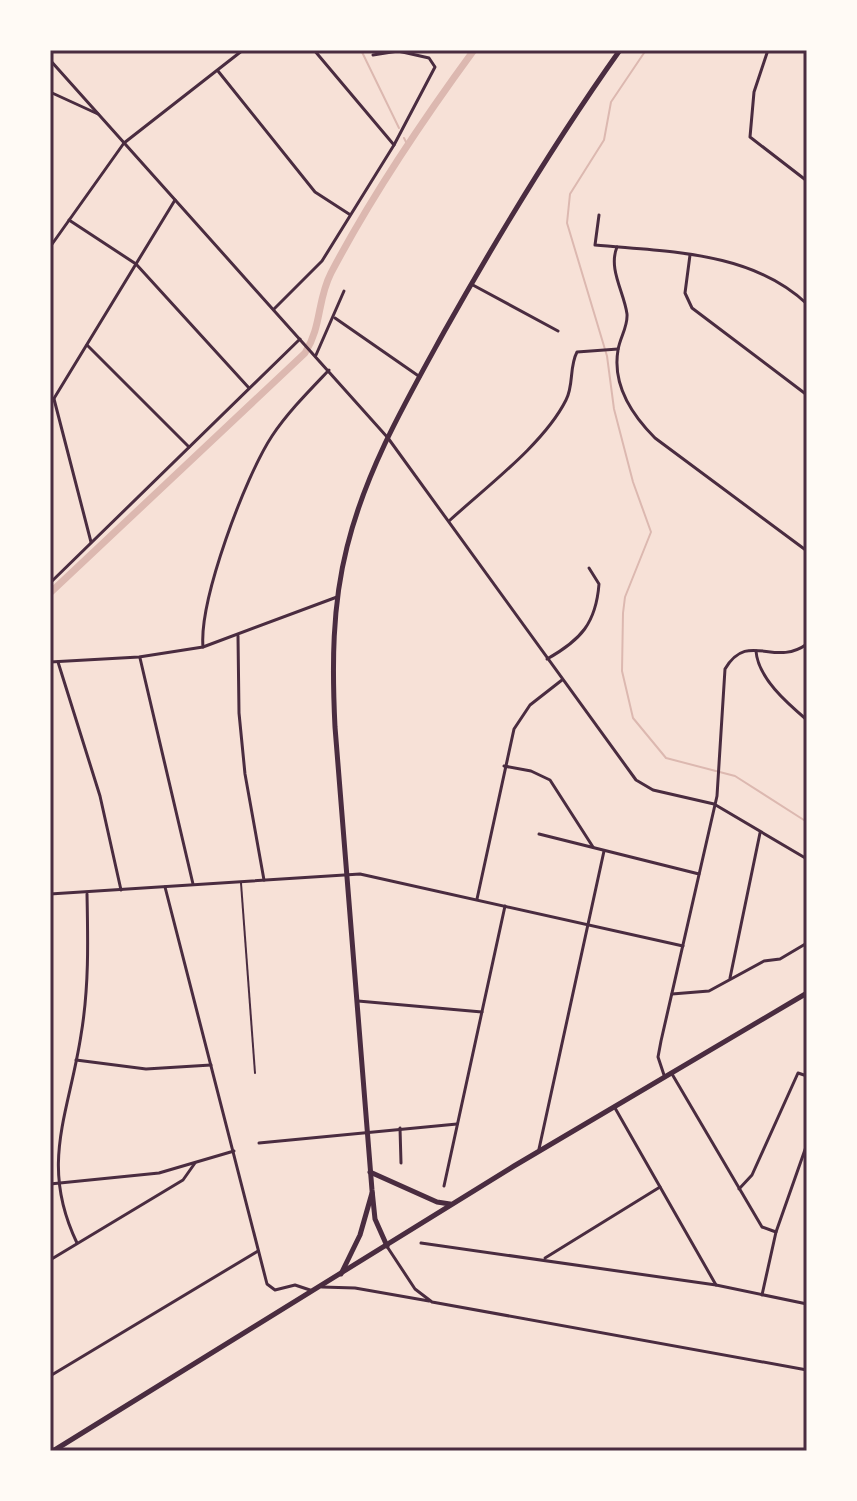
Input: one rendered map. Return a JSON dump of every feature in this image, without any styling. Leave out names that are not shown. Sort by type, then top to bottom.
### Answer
[{"type":"main road","points":[[387,1246],[375,1219],[372,1193],[347,875],[333,682],[337,597],[356,516],[388,438],[471,284],[536,177],[620,50]]},
{"type":"main road","points":[[53,1451],[340,1276],[451,1204],[807,993]]},
{"type":"main road","points":[[370,1172],[437,1202],[451,1204]]},
{"type":"main road","points":[[340,1276],[360,1235],[372,1193]]},
{"type":"street","points":[[50,247],[124,143],[243,50]]},
{"type":"street","points":[[314,50],[394,145]]},
{"type":"street","points":[[768,50],[754,92],[750,137],[807,181]]},
{"type":"street","points":[[274,309],[312,274],[394,145],[435,67],[429,58],[398,51],[373,55]]},
{"type":"street","points":[[50,60],[388,438],[636,780],[653,790],[714,804],[807,859]]},
{"type":"street","points":[[218,71],[315,192],[349,214]]},
{"type":"street","points":[[50,92],[101,115]]},
{"type":"street","points":[[50,405],[175,200]]},
{"type":"street","points":[[599,215],[595,245],[690,255],[743,265],[773,277],[807,304]]},
{"type":"street","points":[[69,220],[136,264],[249,389]]},
{"type":"street","points":[[617,247],[613,262],[627,311],[627,324],[618,349],[624,398],[638,421],[655,438],[807,551]]},
{"type":"street","points":[[690,255],[685,293],[692,308],[807,395]]},
{"type":"street","points":[[471,284],[558,331]]},
{"type":"street","points":[[316,355],[335,318],[344,291]]},
{"type":"street","points":[[335,318],[420,377]]},
{"type":"street","points":[[50,583],[302,340]]},
{"type":"street","points":[[87,345],[190,448]]},
{"type":"street","points":[[449,522],[549,426],[568,397],[572,361],[577,352],[618,349]]},
{"type":"street","points":[[203,647],[205,614],[247,487],[271,438],[329,370]]},
{"type":"street","points":[[54,399],[91,544]]},
{"type":"street","points":[[547,659],[582,637],[594,615],[599,584],[589,568]]},
{"type":"street","points":[[50,662],[139,657],[203,647],[337,597]]},
{"type":"street","points":[[238,636],[239,713],[245,774],[264,880]]},
{"type":"street","points":[[776,1232],[762,1227],[658,1057],[720,780],[725,669],[739,654],[756,650],[786,655],[807,644]]},
{"type":"street","points":[[756,650],[760,668],[789,705],[807,720]]},
{"type":"street","points":[[139,657],[193,884]]},
{"type":"street","points":[[58,662],[100,796],[121,891]]},
{"type":"street","points":[[477,900],[504,766],[518,720],[562,680]]},
{"type":"street","points":[[504,766],[531,771],[550,780],[593,847]]},
{"type":"street","points":[[730,978],[760,831]]},
{"type":"street","points":[[539,834],[699,874]]},
{"type":"street","points":[[539,1151],[604,851]]},
{"type":"street","points":[[50,894],[347,875],[477,900],[683,946]]},
{"type":"street","points":[[165,887],[267,1284],[275,1290],[295,1285],[315,1291]]},
{"type":"street","points":[[77,1243],[65,1218],[58,1183],[58,1147],[86,999],[87,894]]},
{"type":"street","points":[[444,1186],[505,906]]},
{"type":"street","points":[[672,994],[709,991],[764,961],[787,954],[807,943]]},
{"type":"street","points":[[357,1001],[482,1012]]},
{"type":"street","points":[[76,1060],[146,1069],[211,1065]]},
{"type":"street","points":[[739,1189],[752,1175],[798,1073],[807,1076]]},
{"type":"street","points":[[614,1107],[716,1285]]},
{"type":"street","points":[[259,1143],[457,1124]]},
{"type":"street","points":[[400,1128],[401,1163]]},
{"type":"street","points":[[762,1295],[776,1232],[807,1144]]},
{"type":"street","points":[[50,1184],[159,1173],[234,1151]]},
{"type":"street","points":[[50,1260],[183,1180],[195,1163]]},
{"type":"street","points":[[545,1258],[660,1187]]},
{"type":"street","points":[[421,1243],[545,1258],[716,1285],[807,1304]]},
{"type":"street","points":[[387,1246],[415,1289],[432,1302]]},
{"type":"street","points":[[50,1376],[258,1251]]},
{"type":"street","points":[[322,1287],[355,1288],[807,1370]]},
{"type":"lane","points":[[241,882],[255,1073]]},
{"type":"waterway","points":[[361,50],[399,128]]},
{"type":"waterway","points":[[50,593],[305,353],[331,273],[363,215],[474,50]]},
{"type":"waterway","points":[[646,50],[611,102],[604,140],[570,194],[567,223],[607,356],[614,409],[633,482],[651,532],[625,597],[622,671],[633,718],[666,758],[735,776],[807,822]]},
{"type":"waterway","points":[[404,138],[407,144]]}]
